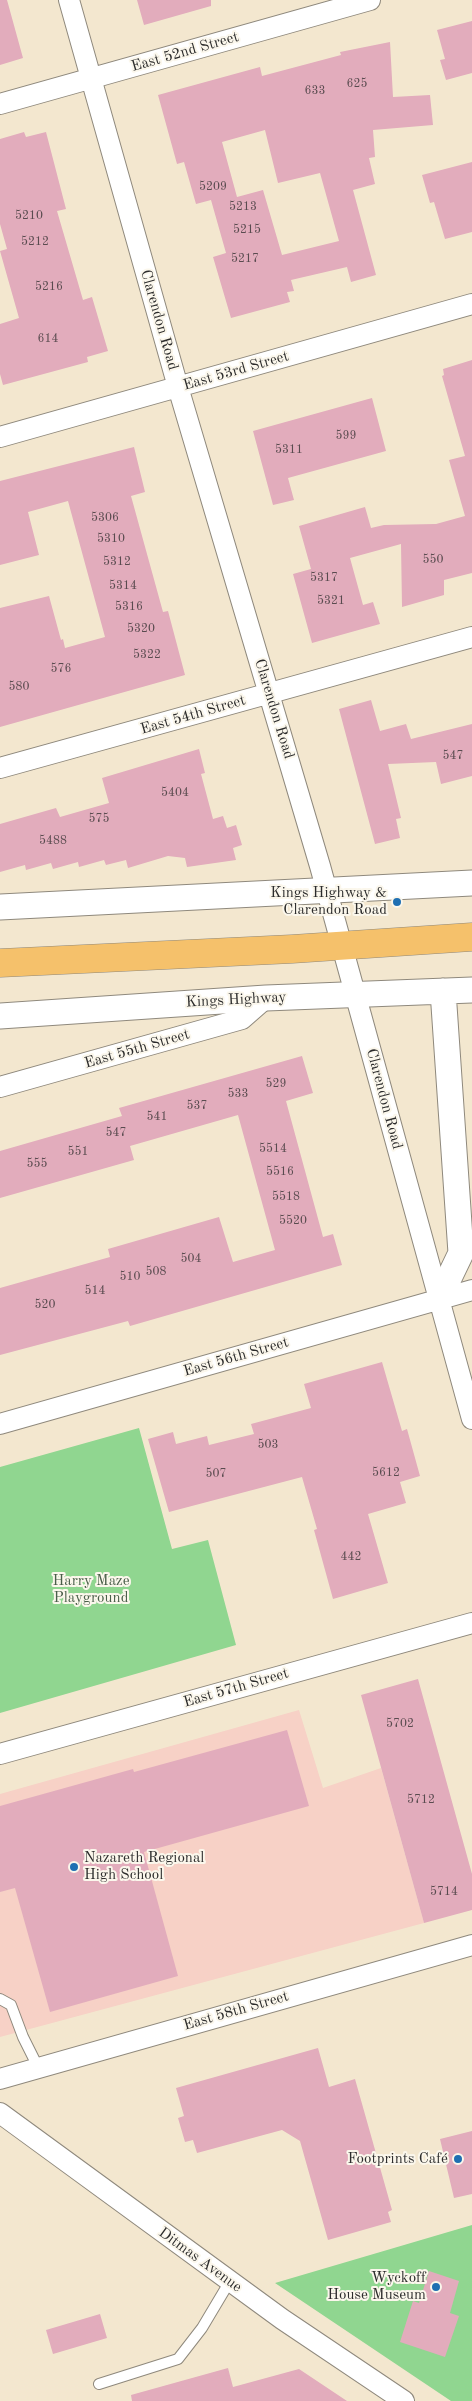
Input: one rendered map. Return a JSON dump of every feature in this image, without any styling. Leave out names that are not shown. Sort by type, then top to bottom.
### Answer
[{"type":"main road","points":[[0,963],[342,946],[472,937]]},
{"type":"street","name":"Clarendon Road","points":[[69,0],[178,387],[327,890],[472,1419]]},
{"type":"street","name":"East 52nd Street","points":[[0,104],[370,0]]},
{"type":"street","name":"East 53rd Street","points":[[0,437],[472,304]]},
{"type":"street","name":"East 54th Street","points":[[0,768],[472,637]]},
{"type":"street","points":[[0,907],[472,883]]},
{"type":"street","name":"Kings Highway","points":[[0,1016],[355,993],[472,990]]},
{"type":"street","points":[[439,1299],[461,1253],[443,991]]},
{"type":"street","name":"East 55th Street","points":[[0,1087],[242,1019],[266,998]]},
{"type":"street","name":"East 56th Street","points":[[0,1424],[472,1290]]},
{"type":"street","name":"East 57th Street","points":[[0,1754],[472,1623]]},
{"type":"street","name":"East 58th Street","points":[[0,2079],[38,2066],[472,1946]]},
{"type":"street","name":"Ditmas Avenue","points":[[0,2113],[230,2281],[404,2401]]},
{"type":"lane","points":[[0,1999],[11,2005],[23,2037],[38,2066]]},
{"type":"lane","points":[[99,2384],[178,2359],[202,2328],[230,2281]]},
{"type":"shaded area","name":"Nazareth Regional High School","points":[[299,1710],[323,1788],[381,1768],[424,1923],[0,2037],[0,1794]]},
{"type":"green space","name":"Harry Maze Playground","points":[[139,1428],[172,1549],[208,1540],[236,1645],[0,1713],[0,1467]]},
{"type":"green space","points":[[472,2225],[472,2401],[451,2401],[275,2283]]},
{"type":"building","points":[[0,0],[7,0],[23,58],[0,65]]},
{"type":"building","points":[[137,0],[211,0],[211,6],[144,25]]},
{"type":"building","points":[[472,21],[472,73],[446,80],[440,60],[445,59],[437,30]]},
{"type":"building","points":[[390,42],[393,97],[430,95],[433,125],[373,130],[375,157],[369,158],[375,184],[353,190],[376,275],[351,282],[347,267],[291,280],[294,291],[287,292],[290,302],[231,318],[213,257],[226,253],[211,200],[196,204],[184,162],[177,164],[158,95],[260,67],[262,76],[341,55],[340,52]],"holes":[[[265,130],[278,183],[320,173],[339,241],[282,255],[263,190],[237,197],[222,142]]]},
{"type":"building","points":[[24,132],[26,137],[46,132],[66,209],[57,211],[83,300],[92,297],[108,351],[87,357],[88,362],[3,385],[0,374],[0,324],[19,318],[0,251],[7,249],[0,224],[0,139]]},
{"type":"building","points":[[472,162],[472,232],[445,239],[434,202],[430,203],[422,175]]},
{"type":"building","points":[[472,360],[472,573],[444,580],[444,595],[402,607],[401,544],[350,558],[363,605],[373,602],[380,624],[312,643],[293,574],[311,569],[299,526],[365,507],[371,528],[384,525],[436,524],[465,516],[449,460],[465,456],[442,376],[444,375],[443,369]]},
{"type":"building","points":[[372,398],[386,451],[288,478],[294,500],[273,505],[253,431]]},
{"type":"building","points":[[134,447],[145,492],[131,496],[163,612],[168,611],[185,675],[0,727],[0,608],[49,596],[65,648],[105,637],[68,501],[28,512],[39,555],[0,565],[0,481]]},
{"type":"building","points":[[371,700],[380,731],[406,724],[411,739],[472,724],[472,776],[441,784],[436,762],[388,764],[401,818],[396,819],[400,838],[375,844],[339,709]]},
{"type":"building","points":[[199,749],[205,773],[201,774],[213,819],[223,816],[227,828],[236,825],[242,845],[233,848],[236,860],[187,867],[185,858],[168,856],[128,868],[126,860],[106,865],[104,860],[79,867],[78,862],[53,869],[51,863],[26,870],[25,865],[0,872],[0,824],[56,808],[60,817],[109,803],[102,778]]},
{"type":"building","points":[[302,1056],[313,1093],[286,1101],[323,1237],[333,1234],[342,1265],[130,1326],[128,1321],[0,1355],[0,1288],[110,1257],[108,1249],[219,1217],[233,1262],[275,1250],[238,1115],[130,1146],[134,1160],[0,1198],[0,1151],[122,1116],[119,1108]]},
{"type":"building","points":[[382,1362],[402,1431],[407,1429],[420,1476],[400,1482],[406,1503],[368,1514],[388,1583],[333,1599],[314,1530],[317,1529],[302,1477],[169,1512],[148,1439],[173,1432],[176,1444],[207,1436],[209,1445],[254,1434],[251,1424],[311,1408],[304,1384]]},
{"type":"building","points":[[418,1679],[472,1874],[472,1910],[424,1923],[361,1695]]},
{"type":"building","name":"Nazareth Regional High School","points":[[287,1730],[309,1806],[144,1852],[178,1976],[50,2012],[15,1888],[0,1892],[0,1806],[133,1769],[134,1772]]},
{"type":"building","points":[[318,2048],[329,2087],[355,2079],[392,2210],[388,2212],[391,2222],[328,2240],[300,2141],[282,2130],[197,2153],[193,2140],[185,2142],[178,2118],[184,2116],[176,2088]]},
{"type":"building","name":"Footprints Café","points":[[472,2131],[472,2194],[454,2198],[440,2139]]},
{"type":"building","points":[[429,2271],[459,2281],[450,2313],[459,2316],[445,2357],[400,2342],[413,2301],[419,2303]]},
{"type":"building","points":[[100,2314],[107,2338],[53,2354],[46,2330]]},
{"type":"building","points":[[228,2368],[233,2387],[299,2369],[347,2401],[132,2401],[131,2395]]},
{"type":"place","name":"Kings Highway & Clarendon Road","points":[[397,902]]},
{"type":"place","name":"Nazareth Regional High School","points":[[74,1867]]},
{"type":"place","name":"Footprints Café","points":[[458,2159]]},
{"type":"place","name":"Wyckoff House Museum","points":[[436,2287]]}]
